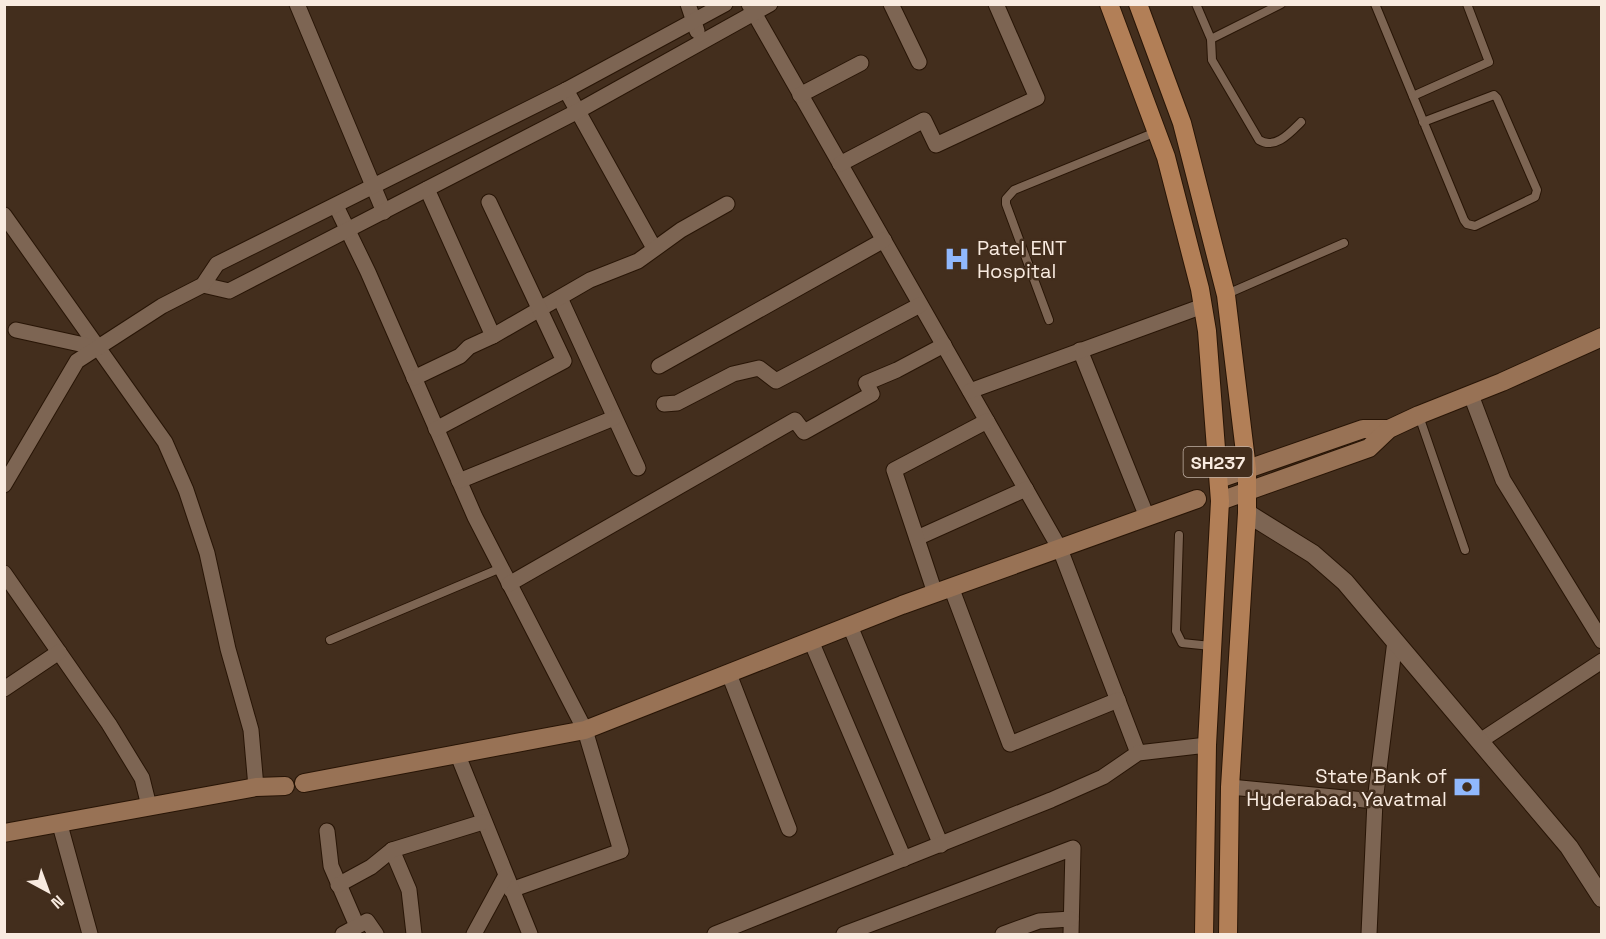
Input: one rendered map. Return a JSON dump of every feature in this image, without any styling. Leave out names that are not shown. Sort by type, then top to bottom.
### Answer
[{"type":"main road","name":"SH237","points":[[1109,4],[1157,131],[1203,306],[1220,501],[1207,745],[1204,934]]},
{"type":"main road","name":"SH237","points":[[1138,4],[1182,123],[1226,295],[1247,469],[1247,513],[1230,788],[1228,934]]},
{"type":"main road","points":[[1220,501],[1369,448],[1389,429],[1602,337]]},
{"type":"main road","points":[[1219,479],[1363,429],[1389,429]]},
{"type":"main road","points":[[304,783],[585,730],[943,590],[1197,499]]},
{"type":"main road","points":[[4,833],[60,825],[256,787],[285,786]]},
{"type":"street","points":[[297,4],[372,188],[384,212]]},
{"type":"street","points":[[688,4],[701,42]]},
{"type":"street","points":[[199,287],[229,291],[578,111],[732,26],[751,9],[770,4]]},
{"type":"street","points":[[891,4],[919,62]]},
{"type":"street","points":[[4,485],[77,361],[162,306],[199,287],[217,264],[566,90],[725,5],[732,26]]},
{"type":"street","points":[[840,164],[924,120],[936,145],[1037,98],[1001,6]]},
{"type":"street","points":[[751,9],[1060,549],[1138,753]]},
{"type":"street","points":[[800,95],[861,63]]},
{"type":"street","points":[[566,90],[654,248]]},
{"type":"street","points":[[427,189],[493,336]]},
{"type":"street","points":[[436,429],[564,361],[489,202]]},
{"type":"street","points":[[414,378],[590,280],[638,261],[654,248],[727,204]]},
{"type":"street","points":[[336,206],[459,481],[509,584],[585,730],[621,851],[508,884],[474,934]]},
{"type":"street","points":[[4,215],[165,442],[186,489],[207,553],[228,649],[251,730],[256,787]]},
{"type":"street","points":[[659,366],[884,240]]},
{"type":"street","points":[[560,298],[638,468]]},
{"type":"street","points":[[664,404],[677,403],[733,374],[759,369],[776,381],[920,304]]},
{"type":"street","points":[[970,391],[1203,306]]},
{"type":"street","points":[[16,330],[98,348]]},
{"type":"street","points":[[509,584],[795,420],[804,432],[872,394],[866,382],[897,370],[944,345]]},
{"type":"street","points":[[1080,350],[1147,517]]},
{"type":"street","points":[[1471,394],[1503,480],[1602,641]]},
{"type":"street","points":[[459,481],[614,418]]},
{"type":"street","points":[[987,421],[894,470],[917,538],[943,590],[1010,744],[1118,700]]},
{"type":"street","points":[[1197,499],[1219,479]]},
{"type":"street","points":[[917,538],[1026,489]]},
{"type":"street","points":[[1197,499],[1220,501]]},
{"type":"street","points":[[1247,513],[1313,554],[1345,582],[1569,848],[1602,898]]},
{"type":"street","points":[[4,573],[142,778],[149,806]]},
{"type":"street","points":[[850,626],[941,845]]},
{"type":"street","points":[[811,641],[904,859]]},
{"type":"street","points":[[1369,934],[1375,801],[1395,641]]},
{"type":"street","points":[[4,689],[59,652]]},
{"type":"street","points":[[1480,741],[1602,661]]},
{"type":"street","points":[[729,674],[789,829]]},
{"type":"street","points":[[715,934],[941,845],[1103,777],[1138,753],[1207,745]]},
{"type":"street","points":[[457,753],[530,934]]},
{"type":"street","points":[[285,786],[304,783]]},
{"type":"street","points":[[1230,788],[1375,801]]},
{"type":"street","points":[[338,885],[371,867],[392,849],[483,822]]},
{"type":"street","points":[[60,825],[90,934]]},
{"type":"street","points":[[327,831],[330,866],[357,926]]},
{"type":"street","points":[[844,934],[870,930],[1073,848],[1071,934]]},
{"type":"street","points":[[392,849],[409,890],[414,934]]},
{"type":"street","points":[[1003,934],[1039,921],[1071,918]]},
{"type":"street","points":[[343,934],[367,921],[376,934]]},
{"type":"lane","points":[[1196,4],[1211,39],[1212,60],[1259,140],[1269,144],[1279,141],[1301,122]]},
{"type":"lane","points":[[1211,39],[1281,4]]},
{"type":"lane","points":[[1375,4],[1413,96],[1467,224],[1475,226],[1535,197],[1537,189],[1494,95],[1424,122]]},
{"type":"lane","points":[[1413,96],[1489,62],[1467,4]]},
{"type":"lane","points":[[1049,320],[1006,199],[1014,190],[1157,131]]},
{"type":"lane","points":[[1226,295],[1344,243]]},
{"type":"lane","points":[[1419,415],[1465,550]]},
{"type":"lane","points":[[1179,535],[1176,631],[1182,643],[1212,646]]},
{"type":"lane","points":[[330,640],[501,568]]},
{"type":"place","name":"Patel ENT Hospital","points":[[957,259]]},
{"type":"place","name":"State Bank of Hyderabad, Yavatmal","points":[[1467,787]]}]
